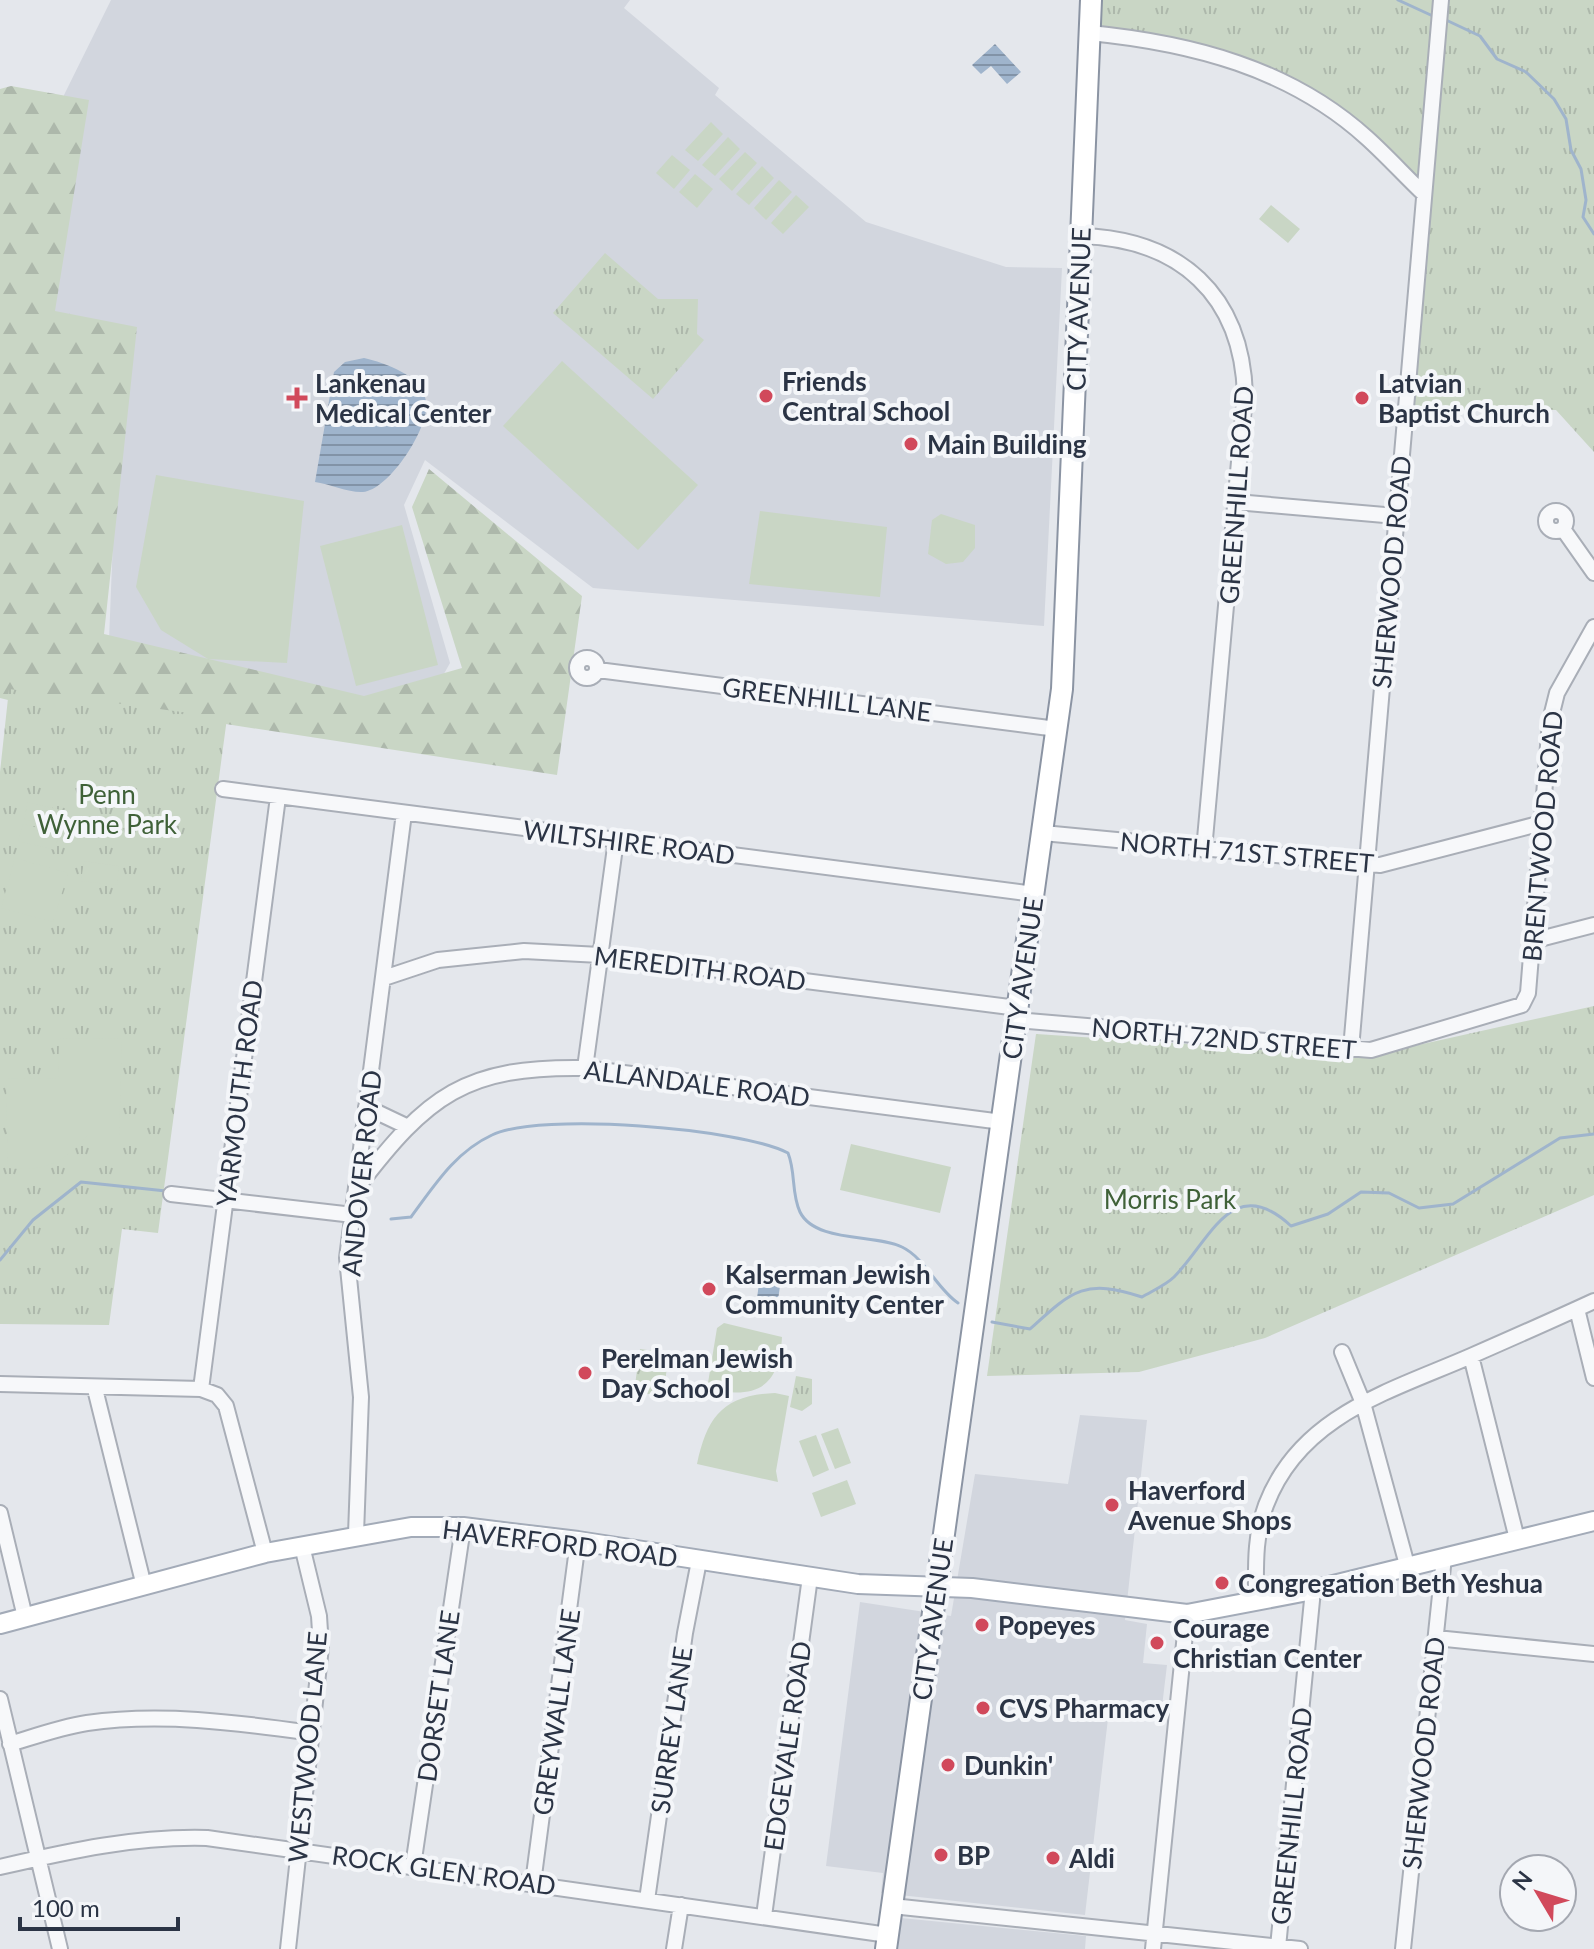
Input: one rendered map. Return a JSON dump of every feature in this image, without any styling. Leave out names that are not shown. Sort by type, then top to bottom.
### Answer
[{"type":"highway","name":"CITY AVENUE","points":[[887,1942],[1057,729],[1065,628],[1091,0]]},
{"type":"main road","name":"HAVERFORD ROAD","points":[[0,1624],[265,1553],[356,1534],[411,1527],[463,1527],[578,1541],[858,1584],[937,1586],[1187,1614],[1313,1590],[1594,1521]]},
{"type":"street","name":"SHERWOOD ROAD","points":[[1351,1049],[1440,14]]},
{"type":"street","points":[[1090,33],[1165,42],[1241,63],[1282,81],[1331,110],[1366,137],[1424,194]]},
{"type":"street","name":"GREENHILL ROAD","points":[[1081,236],[1130,241],[1163,254],[1193,273],[1226,312],[1244,363],[1245,395],[1204,850]]},
{"type":"street","points":[[1236,502],[1396,516]]},
{"type":"street","points":[[1563,529],[1594,573]]},
{"type":"street","name":"BRENTWOOD ROAD","points":[[1522,1005],[1528,993],[1550,721],[1557,693],[1594,627]]},
{"type":"street","name":"GREENHILL LANE","points":[[598,670],[1057,729]]},
{"type":"street","name":"WILTSHIRE ROAD","points":[[223,789],[1034,894]]},
{"type":"street","name":"YARMOUTH ROAD","points":[[201,1389],[278,797]]},
{"type":"street","name":"ANDOVER ROAD","points":[[356,1534],[361,1397],[347,1269],[404,813]]},
{"type":"street","name":"NORTH 71ST STREET","points":[[1043,833],[1380,865],[1542,823]]},
{"type":"street","points":[[585,1068],[616,840]]},
{"type":"street","points":[[1532,941],[1594,925]]},
{"type":"street","name":"MEREDITH ROAD","points":[[384,978],[438,960],[486,953],[600,955],[1017,1014]]},
{"type":"street","name":"NORTH 72ND STREET","points":[[1017,1014],[1371,1050],[1522,1005]]},
{"type":"street","name":"ALLANDALE ROAD","points":[[356,1188],[406,1126],[449,1092],[494,1074],[534,1067],[585,1068],[1002,1122]]},
{"type":"street","points":[[366,1107],[406,1126]]},
{"type":"street","points":[[171,1194],[353,1215]]},
{"type":"street","points":[[1256,1602],[1256,1541],[1266,1505],[1281,1475],[1316,1431],[1363,1403],[1594,1301]]},
{"type":"street","points":[[1577,1309],[1594,1378]]},
{"type":"street","points":[[1342,1352],[1363,1403],[1407,1565]]},
{"type":"street","points":[[1471,1356],[1517,1539]]},
{"type":"street","points":[[0,1384],[95,1389],[201,1389],[217,1395],[226,1406],[265,1553]]},
{"type":"street","points":[[95,1389],[144,1586]]},
{"type":"street","points":[[0,1513],[25,1617]]},
{"type":"street","name":"DORSET LANE","points":[[413,1866],[463,1527]]},
{"type":"street","name":"GREYWALL LANE","points":[[533,1883],[578,1541]]},
{"type":"street","name":"WESTWOOD LANE","points":[[288,1949],[297,1849],[313,1733],[321,1631],[302,1546]]},
{"type":"street","name":"SHERWOOD ROAD","points":[[1403,1949],[1444,1557]]},
{"type":"street","name":"SURREY LANE","points":[[647,1900],[685,1633],[699,1561]]},
{"type":"street","name":"EDGEVALE ROAD","points":[[764,1916],[810,1577]]},
{"type":"street","name":"GREENHILL ROAD","points":[[1278,1947],[1313,1590]]},
{"type":"street","points":[[1154,1941],[1187,1614]]},
{"type":"street","points":[[1436,1638],[1594,1654]]},
{"type":"street","points":[[0,1699],[41,1858],[60,1949]]},
{"type":"street","points":[[10,1744],[75,1725],[129,1719],[203,1720],[313,1733]]},
{"type":"street","name":"ROCK GLEN ROAD","points":[[0,1867],[107,1843],[164,1837],[207,1838],[764,1916],[887,1942]]},
{"type":"street","points":[[674,1949],[681,1905]]},
{"type":"street","points":[[892,1906],[1154,1941],[1300,1949]]},
{"type":"shaded area","points":[[111,0],[630,0],[624,8],[719,88],[715,95],[866,222],[1006,267],[1062,268],[1044,626],[593,588],[425,460],[404,505],[450,663],[416,724],[108,666],[121,336],[39,316],[64,95]]},
{"type":"shaded area","points":[[1080,1415],[1147,1420],[1125,1620],[1147,1624],[1143,1663],[1167,1665],[1161,1715],[1109,1710],[1085,1915],[881,1893],[883,1873],[826,1866],[860,1602],[951,1616],[975,1474],[1068,1484]]},
{"type":"shaded area","points":[[901,1918],[1086,1936],[1085,1949],[898,1949]]},
{"type":"green space","points":[[1098,0],[1594,0],[1594,452],[1556,410],[1406,410],[1427,195],[1367,135],[1242,60],[1176,39],[1097,28]]},
{"type":"green space","points":[[11,86],[89,100],[55,311],[137,327],[104,634],[364,696],[462,668],[412,507],[429,469],[582,596],[557,775],[213,722],[16,784],[8,700],[0,698],[0,89]]},
{"type":"green space","points":[[711,122],[723,134],[698,161],[685,150]]},
{"type":"green space","points":[[728,137],[740,149],[715,176],[702,165]]},
{"type":"green space","points":[[745,152],[757,163],[732,191],[719,179]]},
{"type":"green space","points":[[672,155],[690,170],[674,189],[656,173]]},
{"type":"green space","points":[[762,166],[774,178],[749,205],[736,194]]},
{"type":"green space","points":[[695,174],[713,189],[697,208],[679,192]]},
{"type":"green space","points":[[779,180],[792,192],[766,220],[754,208]]},
{"type":"green space","points":[[796,195],[809,207],[783,234],[771,223]]},
{"type":"green space","points":[[1271,205],[1300,229],[1288,243],[1259,219]]},
{"type":"green space","points":[[605,253],[658,299],[698,299],[697,334],[704,340],[653,399],[553,313]]},
{"type":"green space","points":[[562,361],[698,485],[638,550],[503,426]]},
{"type":"green space","points":[[156,475],[304,501],[287,663],[208,659],[161,630],[136,587]]},
{"type":"green space","points":[[760,511],[887,527],[880,597],[749,584]]},
{"type":"green space","points":[[941,514],[975,525],[975,548],[963,562],[946,564],[928,554],[932,520]]},
{"type":"green space","points":[[402,525],[438,665],[356,686],[320,546]]},
{"type":"green space","name":"Penn Wynne Park","points":[[9,689],[227,718],[158,1233],[122,1229],[109,1325],[0,1324],[0,772]]},
{"type":"green space","points":[[28,802],[65,811],[61,828],[24,819]]},
{"type":"green space","points":[[23,824],[59,833],[55,850],[18,841]]},
{"type":"green space","points":[[15,858],[68,873],[53,922],[1,908]]},
{"type":"green space","points":[[84,861],[119,866],[117,885],[81,881]]},
{"type":"green space","name":"Morris Park","points":[[1594,1006],[1594,1195],[1265,1338],[1139,1372],[987,1376],[1036,1034],[1369,1056]]},
{"type":"green space","points":[[59,1038],[122,1039],[119,1135],[88,1135],[71,1152],[43,1167],[8,1168],[6,1079],[58,1078]]},
{"type":"green space","points":[[851,1144],[951,1167],[940,1213],[840,1190]]},
{"type":"green space","points":[[724,1323],[782,1337],[776,1368],[762,1386],[739,1392],[707,1389],[717,1328]]},
{"type":"green space","points":[[640,1349],[669,1353],[663,1396],[634,1392]]},
{"type":"green space","points":[[796,1376],[812,1379],[812,1404],[802,1411],[790,1407]]},
{"type":"green space","points":[[775,1393],[789,1396],[776,1471],[778,1482],[697,1464],[706,1433],[720,1412],[742,1398]]},
{"type":"green space","points":[[838,1428],[851,1463],[835,1469],[821,1434]]},
{"type":"green space","points":[[816,1435],[829,1470],[813,1477],[799,1441]]},
{"type":"green space","points":[[847,1480],[856,1504],[821,1517],[812,1493]]},
{"type":"water","points":[[995,44],[1021,72],[1007,84],[991,66],[981,74],[972,65]]},
{"type":"water","points":[[364,358],[410,377],[423,392],[426,412],[415,440],[396,469],[373,489],[358,492],[315,482],[334,372],[345,362]]},
{"type":"water","points":[[760,1276],[781,1279],[776,1314],[755,1313]]},
{"type":"waterway","points":[[1398,0],[1435,17]]},
{"type":"waterway","points":[[1446,20],[1480,36],[1497,59],[1526,72],[1554,99],[1566,119],[1571,150],[1581,169],[1586,200],[1583,217],[1594,234]]},
{"type":"waterway","points":[[391,1219],[411,1217],[446,1171],[479,1142],[516,1128],[594,1124],[729,1136],[788,1153],[797,1205],[808,1222],[832,1233],[902,1247],[918,1258],[958,1303]]},
{"type":"waterway","points":[[992,1322],[1030,1329],[1069,1297],[1092,1289],[1122,1291],[1142,1297],[1174,1277],[1211,1231],[1238,1208],[1253,1206],[1271,1211],[1291,1226],[1328,1214],[1361,1192],[1389,1193],[1419,1208],[1453,1204],[1560,1138],[1594,1134]]},
{"type":"waterway","points":[[0,1260],[33,1220],[81,1182],[166,1191]]},
{"type":"place","name":"Friends Central School","points":[[766,396]]},
{"type":"place","name":"Lankenau Medical Center","points":[[297,398]]},
{"type":"place","name":"Latvian Baptist Church","points":[[1362,398]]},
{"type":"place","name":"Main Building","points":[[911,444]]},
{"type":"place","name":"Kalserman Jewish Community Center","points":[[709,1289]]},
{"type":"place","name":"Perelman Jewish Day School","points":[[585,1373]]},
{"type":"place","name":"Haverford Avenue Shops","points":[[1112,1505]]},
{"type":"place","name":"Congregation Beth Yeshua","points":[[1222,1583]]},
{"type":"place","name":"Popeyes","points":[[982,1625]]},
{"type":"place","name":"Courage Christian Center","points":[[1157,1643]]},
{"type":"place","name":"CVS Pharmacy","points":[[983,1708]]},
{"type":"place","name":"Dunkin'","points":[[948,1765]]},
{"type":"place","name":"BP","points":[[941,1855]]},
{"type":"place","name":"Aldi","points":[[1053,1858]]}]
